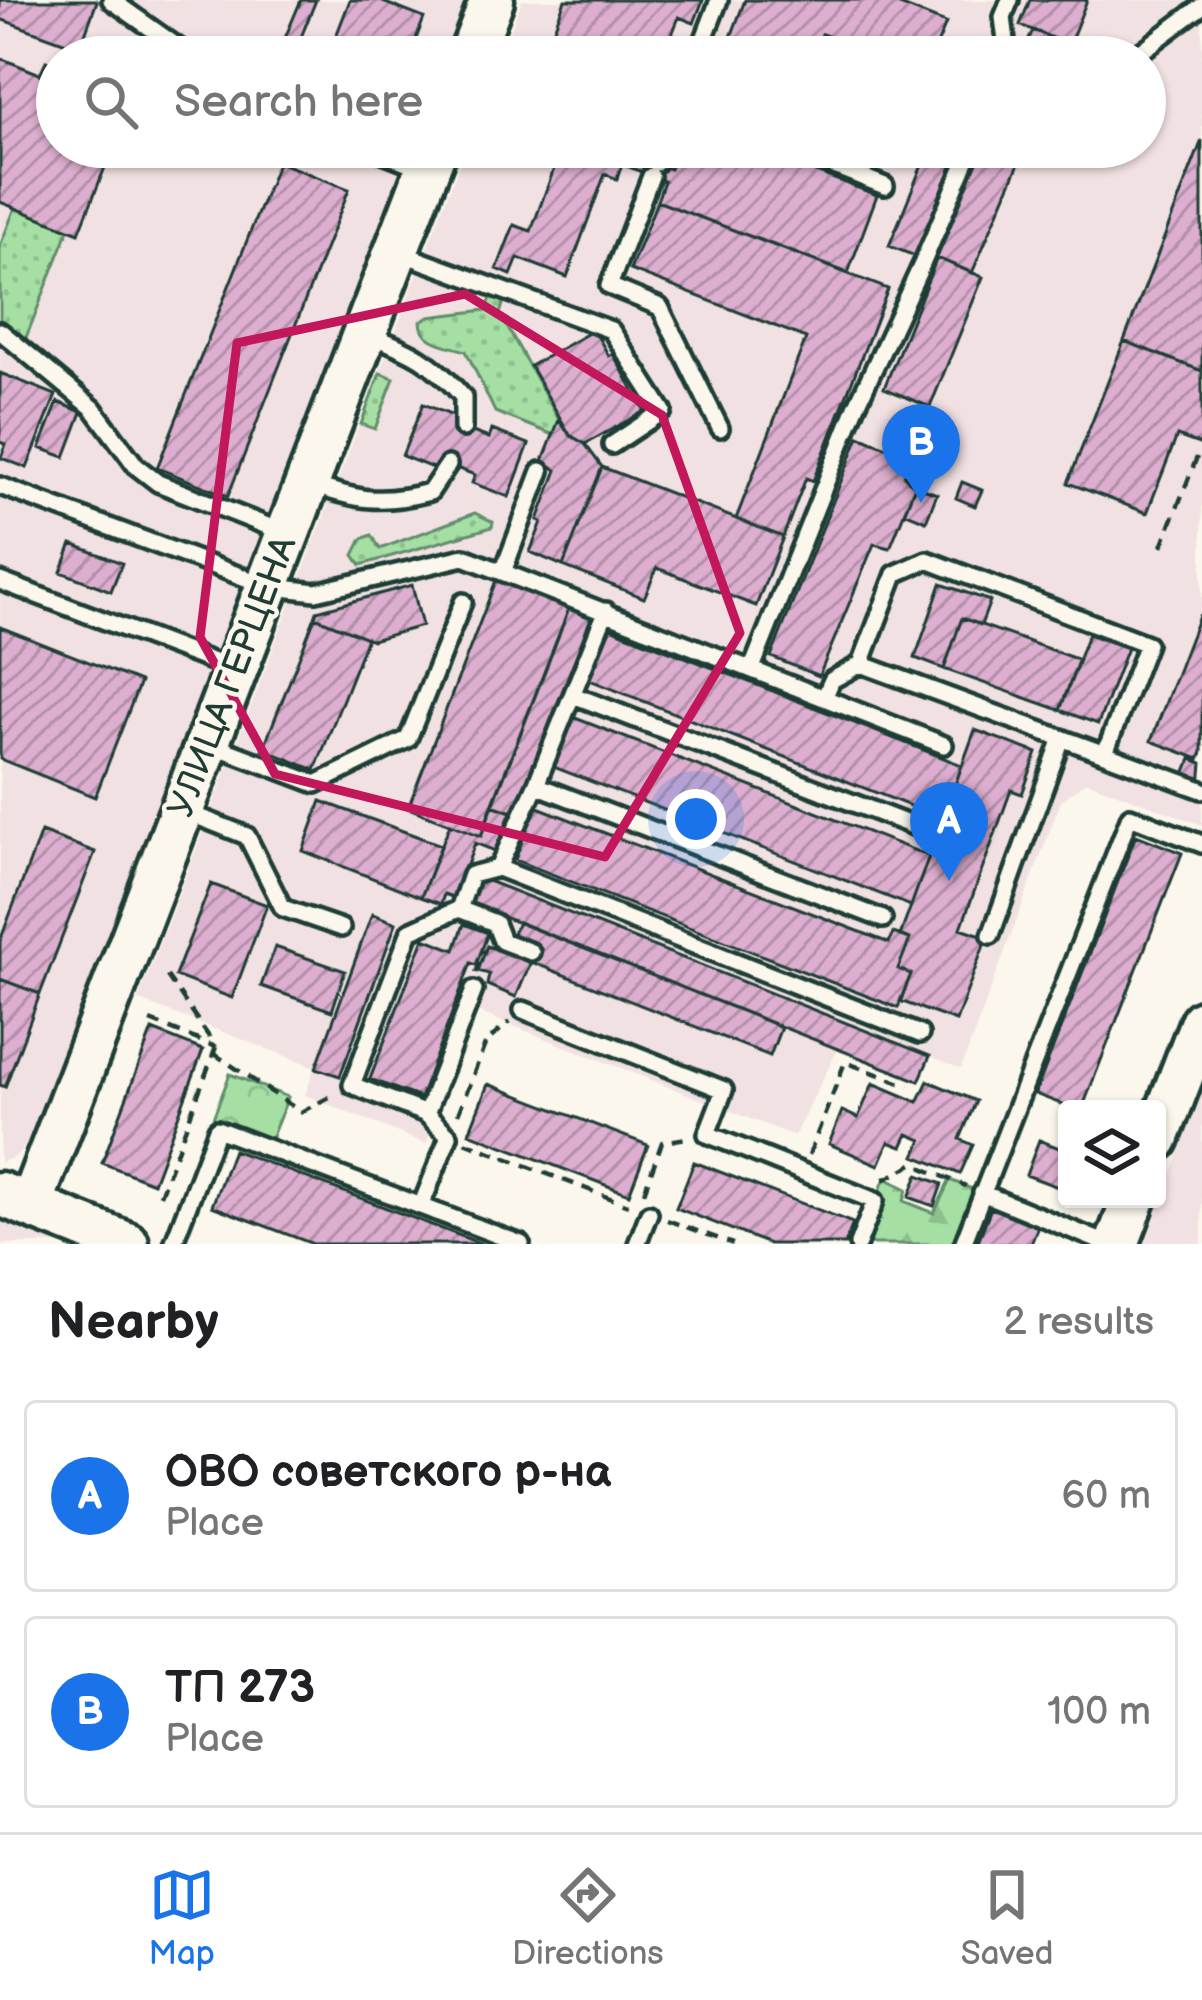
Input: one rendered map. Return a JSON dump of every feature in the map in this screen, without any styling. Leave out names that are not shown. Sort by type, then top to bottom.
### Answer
[{"type":"street","points":[[478,36],[492,0]]},
{"type":"street","name":"УЛИЦА ГЕРЦЕНА","points":[[15,1200],[182,810],[428,168]]},
{"type":"street","points":[[1166,1116],[1202,1022]]},
{"type":"street","points":[[15,1200],[117,1242]]},
{"type":"street","points":[[1117,1244],[1131,1208]]},
{"type":"lane","points":[[111,0],[162,36]]},
{"type":"lane","points":[[708,36],[719,0]]},
{"type":"lane","points":[[1005,36],[1003,17],[1010,0]]},
{"type":"lane","points":[[1162,36],[1202,6]]},
{"type":"lane","points":[[654,168],[609,286],[660,307],[720,428]]},
{"type":"lane","points":[[839,168],[885,186]]},
{"type":"lane","points":[[752,668],[856,406],[963,168]]},
{"type":"lane","points":[[396,251],[610,330],[663,411],[611,445]]},
{"type":"lane","points":[[0,331],[93,408],[136,466],[158,483],[287,534]]},
{"type":"lane","points":[[364,332],[408,350],[443,373],[463,397],[463,428]]},
{"type":"lane","points":[[307,483],[351,497],[398,500],[430,492],[448,465]]},
{"type":"lane","points":[[503,572],[542,471]]},
{"type":"lane","points":[[0,486],[267,586],[316,592],[464,557],[944,745]]},
{"type":"lane","points":[[824,698],[832,680],[861,664],[895,574],[927,560],[1147,644],[1105,753]]},
{"type":"lane","points":[[0,581],[235,670]]},
{"type":"lane","points":[[207,743],[316,784],[408,739],[463,602]]},
{"type":"lane","points":[[498,868],[606,611]]},
{"type":"lane","points":[[861,664],[1202,790]]},
{"type":"lane","points":[[573,694],[921,829]]},
{"type":"lane","points":[[992,934],[1063,738]]},
{"type":"lane","points":[[536,785],[883,919]]},
{"type":"lane","points":[[182,810],[247,836],[283,908],[341,928]]},
{"type":"lane","points":[[963,1244],[1130,816],[1202,844]]},
{"type":"lane","points":[[459,910],[472,874],[498,868],[920,1034]]},
{"type":"lane","points":[[421,1206],[449,1136],[426,1114],[352,1085],[410,931],[459,910],[495,923],[502,941],[530,952]]},
{"type":"lane","points":[[426,1114],[474,990]]},
{"type":"lane","points":[[523,1010],[724,1090],[707,1134],[875,1201],[857,1244]]},
{"type":"lane","points":[[173,1244],[217,1130],[521,1244]]},
{"type":"lane","points":[[982,1193],[1107,1244]]},
{"type":"lane","points":[[637,1244],[649,1213]]},
{"type":"path","points":[[1162,546],[1197,457]]},
{"type":"path","points":[[474,990],[473,980],[495,923]]},
{"type":"path","points":[[167,976],[215,1050]]},
{"type":"path","points":[[523,1010],[487,1042],[449,1136],[638,1209],[662,1142],[707,1134]]},
{"type":"path","points":[[150,1021],[215,1050],[302,1112],[352,1085]]},
{"type":"path","points":[[160,1195],[215,1050]]},
{"type":"path","points":[[802,1172],[845,1062],[909,1086]]},
{"type":"path","points":[[875,1201],[885,1178],[913,1164],[982,1193]]},
{"type":"path","points":[[649,1213],[733,1244]]},
{"type":"highlighted area","points":[[465,294],[662,415],[740,633],[605,857],[275,774],[200,637],[237,343]]},
{"type":"shaded area","points":[[0,0],[473,0],[460,36],[36,36],[36,168],[411,168],[109,961],[24,1147],[0,1163]]},
{"type":"shaded area","points":[[522,0],[1202,0],[1202,825],[1086,781],[1061,801],[961,1069],[930,1056],[919,1081],[838,1049],[794,1136],[478,1012],[426,1144],[305,1095],[315,1067],[138,1000],[458,168],[1166,168],[1166,36],[508,36]]},
{"type":"shaded area","points":[[1202,1093],[1202,1244],[1145,1244],[1159,1208],[1166,1208],[1166,1188]]},
{"type":"shaded area","points":[[0,1219],[12,1224],[65,1244],[0,1244]]},
{"type":"green space","points":[[15,208],[69,229],[25,340],[0,320],[0,246]]},
{"type":"green space","points":[[495,288],[507,292],[500,314],[559,420],[554,435],[495,412],[466,351],[437,342],[422,328],[421,321],[429,317],[486,310]]},
{"type":"green space","points":[[380,373],[394,378],[375,429],[361,424]]},
{"type":"green space","points":[[475,513],[493,522],[492,527],[361,565],[354,555],[362,539],[372,535],[380,549]]},
{"type":"green space","points":[[230,1074],[288,1097],[270,1141],[213,1118]]},
{"type":"green space","points":[[885,1178],[907,1189],[904,1201],[934,1213],[950,1180],[982,1193],[963,1244],[858,1244]]},
{"type":"building","points":[[0,0],[97,1],[84,36],[47,36],[0,19]]},
{"type":"building","points":[[301,0],[316,0],[301,36],[286,36]]},
{"type":"building","points":[[350,0],[378,0],[424,18],[417,36],[336,36]]},
{"type":"building","points":[[565,0],[703,0],[694,23],[679,17],[671,36],[551,36]]},
{"type":"building","points":[[745,0],[887,0],[946,23],[941,36],[731,36]]},
{"type":"building","points":[[1030,0],[1087,0],[1073,36],[1047,36],[1020,25]]},
{"type":"building","points":[[0,58],[36,72],[36,168],[105,168],[79,233],[0,202]]},
{"type":"building","points":[[1202,140],[1202,371],[1124,341]]},
{"type":"building","points":[[276,168],[294,168],[349,189],[228,496],[157,468]]},
{"type":"building","points":[[554,168],[621,168],[617,179],[605,174],[567,277],[518,258],[511,275],[497,269],[514,225],[531,231]]},
{"type":"building","points":[[632,168],[805,168],[877,195],[848,273],[657,201],[664,181]]},
{"type":"building","points":[[921,168],[951,168],[915,256],[889,246]]},
{"type":"building","points":[[974,168],[1017,168],[972,273],[937,258]]},
{"type":"building","points":[[657,201],[888,289],[813,481],[806,478],[783,537],[736,519],[806,338],[630,270]]},
{"type":"building","points":[[937,258],[983,277],[930,407],[884,388]]},
{"type":"building","points":[[594,330],[645,411],[585,444],[570,435],[530,366]]},
{"type":"building","points":[[1124,341],[1202,371],[1202,445],[1177,436],[1147,513],[1068,483]]},
{"type":"building","points":[[0,373],[56,395],[27,468],[1,458],[6,444],[0,442]]},
{"type":"building","points":[[58,402],[82,412],[65,457],[40,448]]},
{"type":"building","points":[[423,404],[456,417],[453,425],[489,438],[492,430],[529,444],[509,497],[472,483],[475,475],[438,461],[435,469],[402,456]]},
{"type":"building","points":[[559,420],[602,467],[563,566],[530,552],[557,470],[543,461]]},
{"type":"building","points":[[859,436],[911,457],[904,476],[915,486],[890,548],[874,544],[819,676],[771,657]]},
{"type":"building","points":[[602,467],[783,537],[756,606],[657,568],[644,598],[563,566]]},
{"type":"building","points":[[962,482],[982,490],[975,506],[956,498]]},
{"type":"building","points":[[915,486],[937,494],[926,521],[904,512]]},
{"type":"building","points":[[72,544],[122,563],[111,591],[61,572]]},
{"type":"building","points":[[497,578],[570,606],[481,836],[408,808]]},
{"type":"building","points":[[941,584],[990,601],[981,625],[962,618],[944,669],[915,658]]},
{"type":"building","points":[[412,585],[422,626],[372,640],[315,617],[317,611]]},
{"type":"building","points":[[570,606],[592,615],[515,813],[492,805]]},
{"type":"building","points":[[1199,616],[1202,752],[1199,759],[1151,741]]},
{"type":"building","points":[[315,617],[367,638],[315,770],[263,749]]},
{"type":"building","points":[[962,618],[1079,660],[1060,710],[944,669]]},
{"type":"building","points":[[0,627],[140,682],[95,797],[0,759]]},
{"type":"building","points":[[608,627],[962,765],[943,819],[587,679]]},
{"type":"building","points":[[1088,634],[1127,648],[1098,724],[1060,710]]},
{"type":"building","points":[[570,716],[929,856],[911,906],[551,766]]},
{"type":"building","points":[[975,730],[1037,753],[1022,794],[1011,790],[961,928],[987,937],[956,1021],[900,1001],[911,974],[898,969],[910,939],[900,936]]},
{"type":"building","points":[[1191,759],[1202,763],[1200,786],[1183,779]]},
{"type":"building","points":[[321,801],[441,845],[421,897],[303,851]]},
{"type":"building","points":[[492,805],[511,812],[495,851],[475,843],[455,898],[444,894],[441,904],[421,897],[450,824],[481,836]]},
{"type":"building","points":[[535,806],[889,943],[893,933],[910,939],[898,969],[911,974],[898,1008],[515,860]]},
{"type":"building","points":[[41,832],[95,852],[40,994],[0,979],[0,941]]},
{"type":"building","points":[[1136,835],[1182,853],[1086,1100],[1058,1103],[1035,1094]]},
{"type":"building","points":[[478,877],[930,1056],[919,1081],[468,903]]},
{"type":"building","points":[[211,884],[267,905],[232,998],[175,976]]},
{"type":"building","points":[[372,914],[396,923],[340,1076],[316,1068]]},
{"type":"building","points":[[518,922],[781,1027],[770,1056],[531,962],[536,948],[511,939]]},
{"type":"building","points":[[464,924],[488,933],[476,965],[471,963],[420,1098],[370,1079],[424,938],[455,950]]},
{"type":"building","points":[[487,946],[531,962],[516,997],[487,985],[489,974],[478,971]]},
{"type":"building","points":[[275,947],[345,971],[332,1011],[261,986]]},
{"type":"building","points":[[0,979],[40,994],[5,1087],[0,1085]]},
{"type":"building","points":[[152,1030],[203,1050],[153,1183],[102,1163]]},
{"type":"building","points":[[928,1081],[976,1101],[960,1139],[973,1145],[960,1174],[915,1156],[922,1140],[908,1134],[902,1147],[889,1142],[879,1165],[829,1144],[842,1111],[858,1118],[873,1083],[918,1102]]},
{"type":"building","points":[[488,1084],[648,1145],[629,1194],[469,1133]]},
{"type":"building","points":[[1039,1140],[1058,1147],[1058,1187],[1026,1175]]},
{"type":"building","points":[[233,1150],[482,1244],[313,1244],[212,1206]]},
{"type":"building","points":[[694,1162],[853,1223],[845,1244],[769,1244],[676,1208]]},
{"type":"building","points":[[918,1175],[942,1184],[934,1206],[909,1197]]},
{"type":"building","points":[[991,1208],[1038,1226],[1031,1244],[977,1244]]},
{"type":"place","name":"ТП 273","points":[[921,503]]},
{"type":"place","name":"ОВО советского р-на","points":[[949,881]]}]
